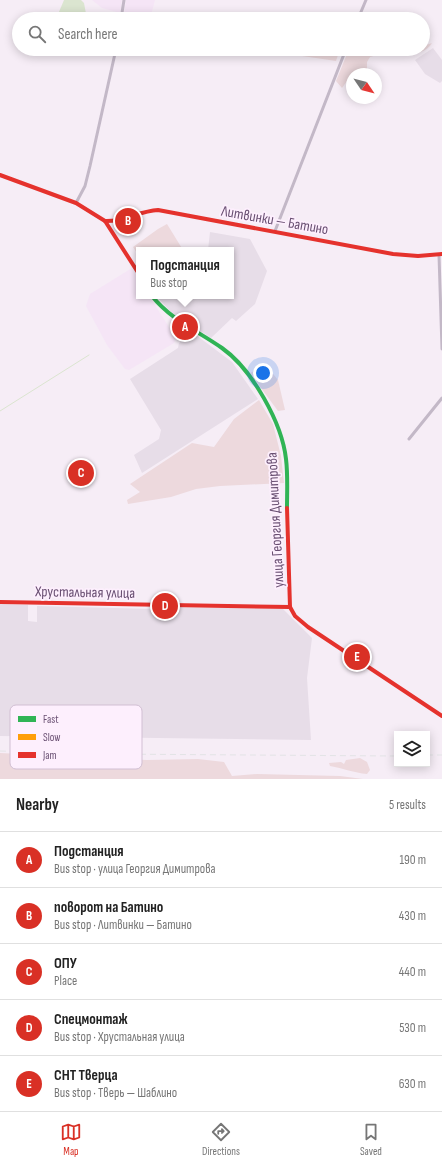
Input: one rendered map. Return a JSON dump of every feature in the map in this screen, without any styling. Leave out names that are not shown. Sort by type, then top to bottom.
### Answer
[{"type":"street","points":[[122,12],[124,0]]},
{"type":"street","points":[[361,12],[366,0]]},
{"type":"street","points":[[76,203],[85,186],[114,56]]},
{"type":"street","points":[[275,231],[343,56]]},
{"type":"street","points":[[0,175],[76,203],[105,221],[136,269]]},
{"type":"street","name":"Литвинки — Батино","points":[[105,221],[114,221],[144,211],[157,210],[397,254],[441,254]]},
{"type":"street","points":[[441,254],[442,349]]},
{"type":"street","name":"улица Георгия Димитрова","points":[[155,299],[164,310],[224,350],[236,361],[246,372],[278,426],[283,440],[286,459],[290,607]]},
{"type":"street","points":[[409,439],[442,398]]},
{"type":"street","name":"Хрустальная улица","points":[[0,602],[290,607]]},
{"type":"street","points":[[290,607],[294,614],[308,627],[442,716]]},
{"type":"shaded area","points":[[64,0],[81,0],[84,3],[86,12],[59,12]]},
{"type":"shaded area","points":[[92,0],[122,0],[120,12],[102,8]]},
{"type":"shaded area","points":[[126,0],[155,0],[152,12],[124,12]]},
{"type":"shaded area","points":[[433,48],[442,60],[442,81],[440,83],[425,74],[415,60],[421,56],[430,56],[430,50]]},
{"type":"shaded area","points":[[302,56],[338,56],[336,61]]},
{"type":"shaded area","points":[[346,56],[374,56],[370,57],[367,62],[367,68],[346,68],[346,82],[342,88],[336,81]]},
{"type":"shaded area","points":[[167,224],[181,247],[136,247],[136,252],[133,247]]},
{"type":"shaded area","points":[[210,232],[250,239],[267,271],[255,304],[236,321],[232,318],[211,338],[171,312],[159,299],[234,299],[234,247],[208,247]]},
{"type":"shaded area","points":[[132,268],[136,274],[136,299],[151,299],[176,338],[174,343],[129,370],[125,369],[107,345],[86,306],[90,294]]},
{"type":"shaded area","points":[[192,334],[196,335],[232,362],[258,399],[142,473],[134,455],[159,439],[161,430],[130,379],[178,348],[179,343]]},
{"type":"shaded area","points":[[266,365],[278,380],[285,410],[278,411],[250,373]]},
{"type":"shaded area","points":[[259,400],[273,424],[281,456],[284,483],[220,486],[196,489],[171,497],[128,504],[127,500],[140,492],[130,484],[192,443],[214,447],[234,419]]},
{"type":"shaded area","points":[[0,604],[28,605],[28,621],[37,622],[37,606],[153,609],[155,612],[164,613],[165,607],[283,609],[312,638],[307,678],[311,740],[142,738],[142,705],[10,705],[10,736],[0,736]]},
{"type":"shaded area","points":[[0,753],[10,753],[10,769],[142,769],[142,760],[198,759],[224,762],[232,776],[257,774],[340,776],[363,779],[0,779]]},
{"type":"shaded area","points":[[360,758],[367,762],[370,770],[367,774],[330,766],[329,763],[341,762],[344,764],[346,760]]},
{"type":"waterway","points":[[0,411],[89,355]]},
{"type":"railway","points":[[0,751],[10,751]]},
{"type":"railway","points":[[142,754],[394,756]]},
{"type":"railway","points":[[430,755],[442,755]]},
{"type":"traffic: fast","points":[[155,299],[176,319],[222,348],[233,357],[244,369],[264,398],[279,429],[286,459],[287,508]]},
{"type":"traffic: jam","points":[[0,175],[76,203],[105,221],[136,269]]},
{"type":"traffic: jam","points":[[105,221],[119,220],[144,212],[158,210],[393,254],[418,256],[442,254]]},
{"type":"traffic: jam","points":[[287,508],[290,607],[295,616],[308,627],[442,716]]},
{"type":"traffic: jam","points":[[0,602],[290,607]]},
{"type":"place","name":"поворот на Батино","points":[[128,221]]},
{"type":"place","name":"Подстанция","points":[[185,327]]},
{"type":"place","name":"ОПУ","points":[[81,473]]},
{"type":"place","name":"Спецмонтаж","points":[[165,606]]},
{"type":"place","name":"СНТ Тверца","points":[[357,657]]}]
